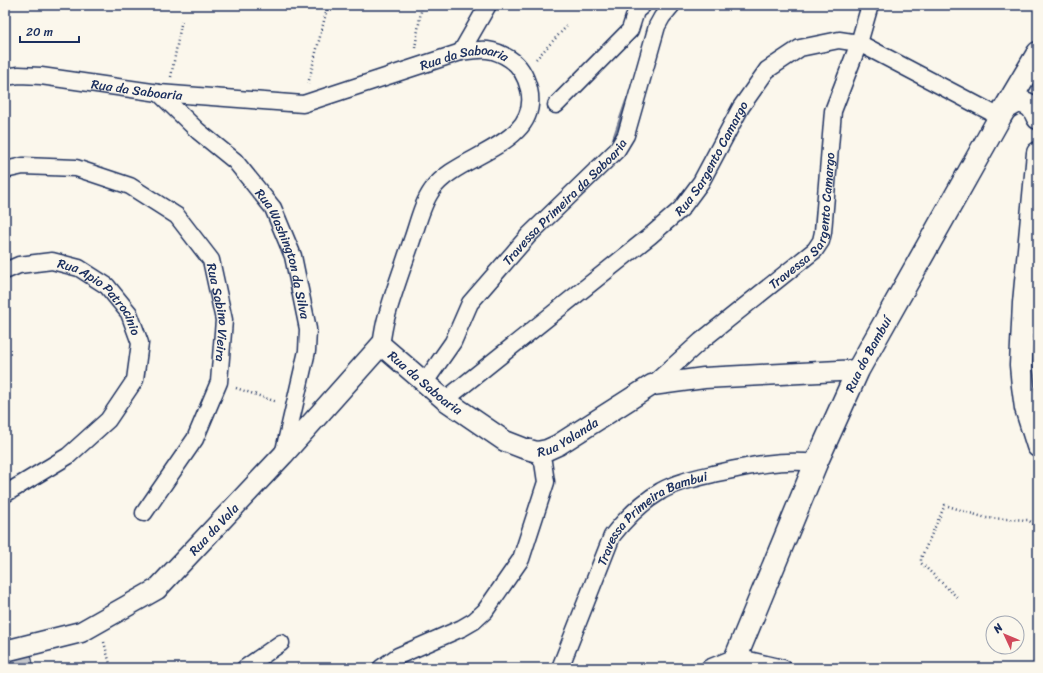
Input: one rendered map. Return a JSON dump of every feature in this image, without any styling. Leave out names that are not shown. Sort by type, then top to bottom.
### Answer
[{"type":"main road","name":"Rua do Bambuí","points":[[734,662],[816,463],[858,370],[1003,112],[1037,55]]},
{"type":"main road","points":[[1003,112],[1018,101],[1033,108],[1038,118]]},
{"type":"main road","points":[[1038,153],[1024,303],[1021,365],[1026,408],[1038,446]]},
{"type":"street","points":[[461,52],[488,5]]},
{"type":"street","points":[[556,105],[630,30],[636,11],[643,5]]},
{"type":"street","name":"Travessa Primeira da Saboaria","points":[[425,382],[453,342],[470,303],[530,236],[617,150],[622,143],[626,135],[657,26],[672,5]]},
{"type":"street","name":"Travessa Sargento Camargo","points":[[652,385],[702,341],[816,250],[821,241],[823,232],[833,111],[859,43],[870,5]]},
{"type":"street","name":"Rua Sargento Camargo","points":[[445,400],[650,236],[681,208],[701,182],[741,107],[767,70],[800,48],[839,40],[859,43],[1003,112]]},
{"type":"street","name":"Rua da Saboaria","points":[[5,77],[19,75],[41,76],[163,93],[303,104],[461,52],[492,50],[517,64],[523,73],[529,92],[530,106],[525,119],[515,134],[502,144],[458,168],[441,179],[432,189],[427,198],[387,314],[381,345],[445,400],[505,441],[537,452]]},
{"type":"street","name":"Rua Washington da Silva","points":[[163,93],[198,130],[235,161],[273,208],[293,256],[308,329],[306,351],[283,455]]},
{"type":"street","name":"Rua Sabino Vieira","points":[[5,170],[22,166],[76,168],[130,186],[177,216],[211,260],[224,320],[219,382],[195,439],[144,513]]},
{"type":"street","name":"Rua Apio Patrocinio","points":[[5,271],[19,265],[52,261],[79,268],[107,286],[129,313],[140,343],[135,380],[108,420],[68,456],[5,494]]},
{"type":"street","name":"Rua da Vala","points":[[5,651],[81,632],[157,589],[283,455],[381,345]]},
{"type":"street","name":"Rua Yolanda","points":[[381,668],[398,656],[462,628],[474,621],[485,611],[521,559],[546,482],[546,470],[537,452],[547,450],[558,445],[652,385],[704,378],[858,370]]},
{"type":"street","name":"Travessa Primeira Bambui","points":[[560,668],[612,536],[626,519],[642,504],[662,490],[688,480],[749,466],[796,460],[816,463]]},
{"type":"street","points":[[246,668],[281,643]]},
{"type":"street","points":[[709,668],[734,662],[783,668]]},
{"type":"path","points":[[314,62],[328,5]]},
{"type":"path","points":[[412,68],[422,5]]},
{"type":"path","points":[[163,93],[182,19]]},
{"type":"path","points":[[523,73],[567,26]]},
{"type":"path","points":[[219,382],[294,408]]},
{"type":"path","points":[[957,597],[921,563],[921,558],[945,505],[986,518],[1028,520],[1035,524],[1038,530]]},
{"type":"path","points":[[100,622],[111,668]]},
{"type":"building","points":[[31,654],[34,668],[7,668],[5,661]]},
{"type":"waterway","points":[[614,142],[628,101]]}]
